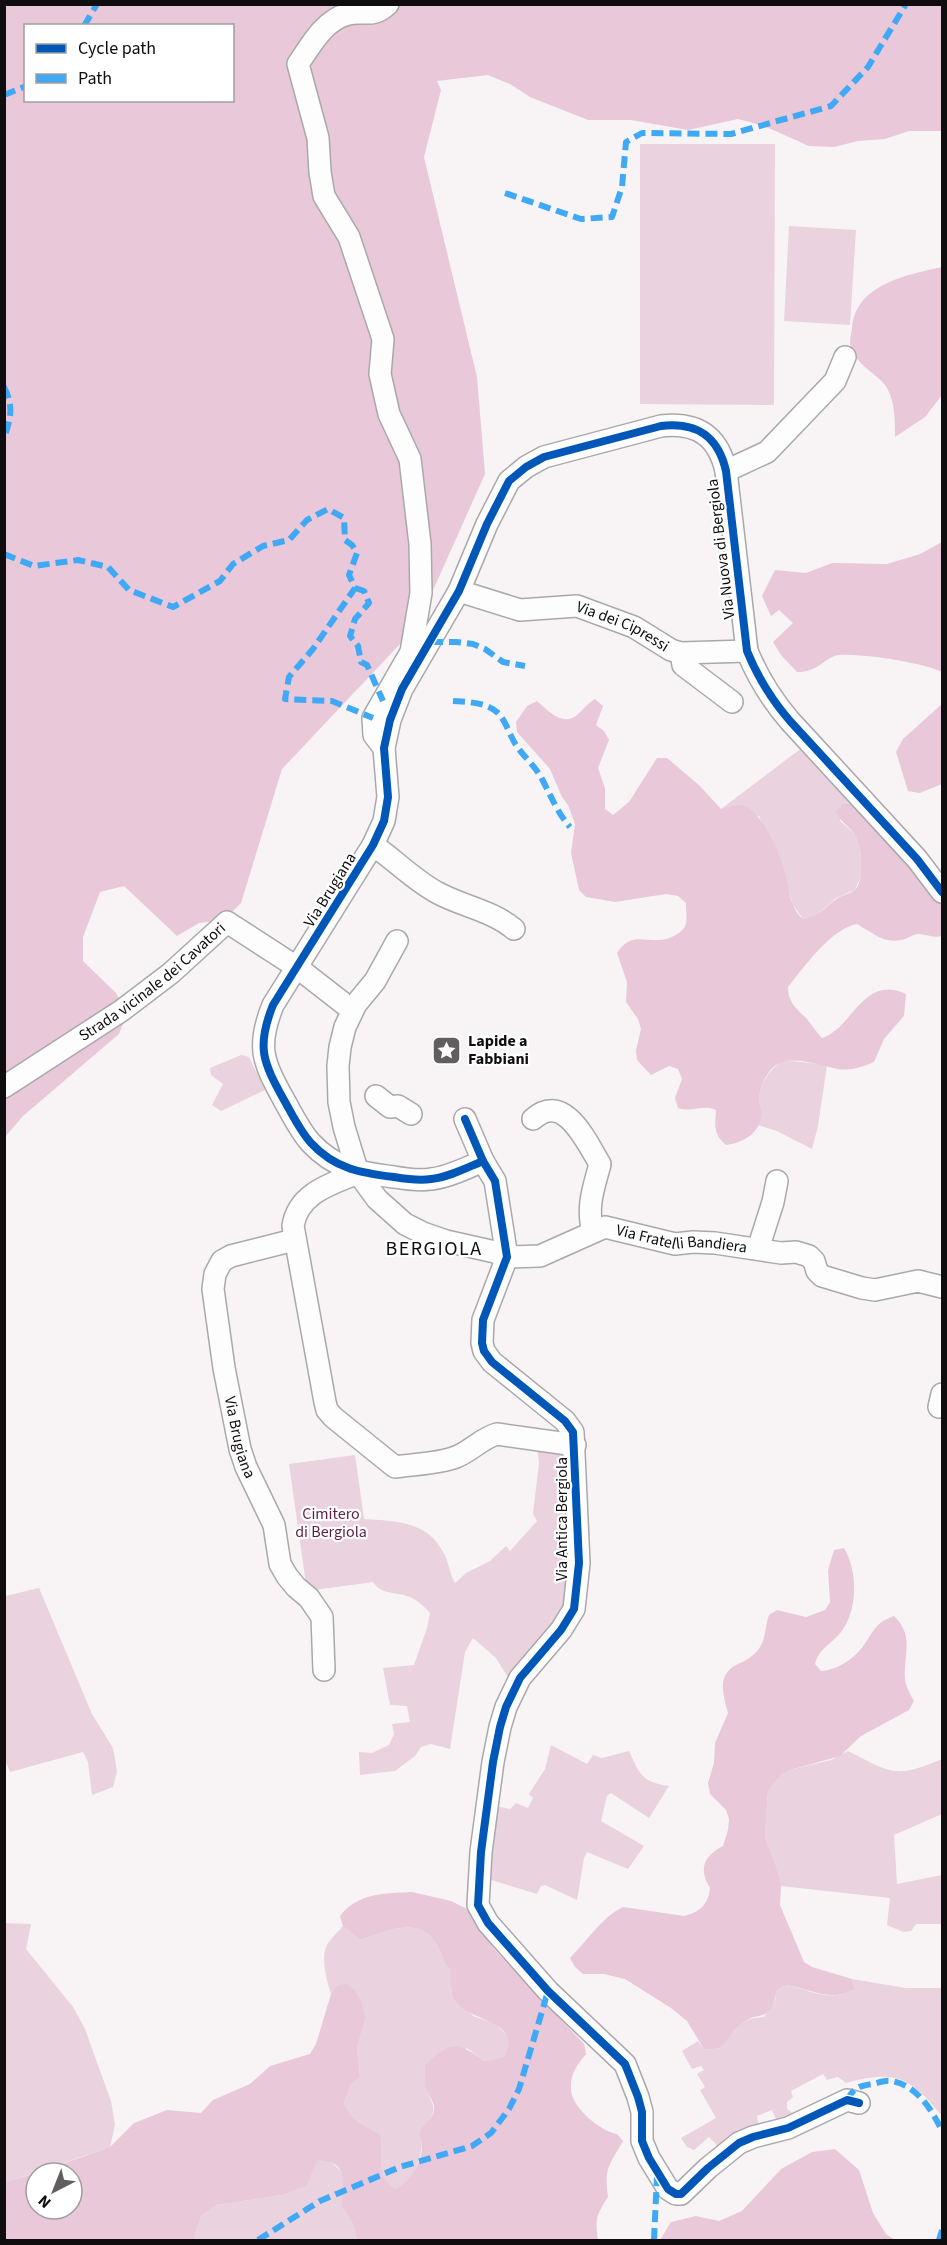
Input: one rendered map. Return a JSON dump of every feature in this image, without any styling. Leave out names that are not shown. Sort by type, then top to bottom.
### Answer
[{"type":"street","points":[[384,748],[374,735],[373,718],[411,652],[421,593],[420,544],[410,459],[389,414],[380,374],[383,339],[349,237],[324,195],[318,138],[298,64],[317,36],[332,20],[350,14],[368,15],[380,12],[388,4]]},
{"type":"street","name":"Via Nuova di Bergiola","points":[[726,471],[766,452],[835,381],[845,357]]},
{"type":"street","name":"Via Nuova di Bergiola","points":[[459,591],[487,524],[509,481],[526,467],[544,457],[661,426],[676,424],[705,433],[723,457],[747,651],[758,677],[773,702],[917,859],[942,892]]},
{"type":"street","name":"Via Brugiana","points":[[459,591],[402,689],[390,720],[384,748],[388,797],[384,821],[374,845],[273,1005],[265,1024],[262,1044],[266,1066],[296,1121],[310,1142],[324,1155],[358,1173],[406,1179],[431,1179],[483,1161]]},
{"type":"street","name":"Via dei Cipressi","points":[[459,591],[520,610],[577,606],[633,627],[671,650],[681,653],[747,651]]},
{"type":"street","name":"Via dei Cipressi","points":[[681,653],[682,665],[732,702]]},
{"type":"street","points":[[374,845],[434,892],[503,920],[514,929]]},
{"type":"street","name":"Strada vicinale dei Cavatori","points":[[4,1087],[121,1011],[171,973],[227,921],[298,968]]},
{"type":"street","name":"Via Brugiana","points":[[397,941],[375,981],[352,1010],[340,1047],[339,1102],[344,1128],[358,1173],[377,1199],[405,1224],[446,1241],[507,1257]]},
{"type":"street","points":[[298,968],[352,1010]]},
{"type":"street","points":[[376,1096],[390,1107],[398,1106],[411,1114]]},
{"type":"street","points":[[533,1119],[542,1110],[554,1109],[565,1114],[600,1164],[590,1200],[593,1231]]},
{"type":"street","points":[[465,1119],[483,1161],[495,1181],[507,1257]]},
{"type":"street","points":[[358,1173],[305,1199],[294,1218],[294,1240],[327,1410],[395,1467],[453,1458],[472,1449],[488,1436],[497,1434],[575,1445]]},
{"type":"street","name":"Via Fratelli Bandiera","points":[[758,1249],[777,1181]]},
{"type":"street","name":"Via Fratelli Bandiera","points":[[507,1257],[540,1256],[605,1227],[675,1244],[715,1243],[809,1256],[822,1276],[862,1288],[875,1290],[918,1281],[942,1287]]},
{"type":"street","name":"Via Brugiana","points":[[294,1240],[231,1256],[222,1261],[215,1274],[213,1289],[224,1368],[240,1449],[249,1475],[274,1525],[280,1564],[291,1581],[309,1598],[322,1617],[324,1670]]},
{"type":"street","name":"Via Antica Bergiola","points":[[507,1257],[483,1320],[482,1343],[484,1351],[492,1362],[565,1421],[573,1432],[579,1563],[574,1609],[561,1630],[520,1678],[503,1717],[493,1762],[481,1851],[478,1905],[488,1923],[548,1991],[625,2064],[631,2074],[640,2104],[642,2140],[649,2158],[668,2189],[676,2194],[681,2194],[716,2161],[753,2137],[788,2128],[847,2100],[859,2103]]},
{"type":"green space","points":[[640,144],[775,144],[774,405],[640,404]]},
{"type":"green space","points":[[789,226],[856,230],[850,325],[784,321]]},
{"type":"green space","points":[[803,747],[852,804],[842,804],[840,821],[855,834],[859,843],[863,871],[855,890],[836,898],[813,918],[803,919],[793,905],[782,865],[759,816],[721,809]]},
{"type":"green space","points":[[241,1055],[249,1057],[265,1090],[221,1111],[212,1105],[223,1084],[211,1075],[210,1068]]},
{"type":"green space","points":[[783,1060],[827,1065],[818,1126],[812,1149],[777,1131],[758,1125],[759,1095],[763,1083],[770,1072]]},
{"type":"green space","name":"Cimitero di Bergiola","points":[[537,1446],[571,1451],[575,1553],[564,1608],[511,1682],[496,1658],[473,1638],[465,1652],[450,1749],[431,1744],[421,1747],[415,1756],[395,1771],[360,1775],[359,1752],[372,1753],[389,1745],[394,1734],[392,1724],[410,1722],[407,1706],[390,1705],[383,1668],[414,1665],[430,1613],[413,1598],[380,1589],[373,1582],[307,1591],[289,1464],[355,1455],[364,1519],[398,1522],[419,1528],[428,1534],[445,1556],[455,1583],[466,1573],[490,1561],[506,1546],[510,1551],[537,1521],[533,1514],[539,1463]]},
{"type":"green space","points":[[39,1588],[92,1714],[113,1748],[117,1772],[113,1787],[92,1795],[88,1762],[83,1752],[10,1772],[5,1760],[5,1596]]},
{"type":"green space","points":[[551,1745],[587,1764],[593,1755],[602,1758],[629,1751],[643,1776],[653,1782],[669,1786],[649,1818],[611,1793],[607,1796],[601,1821],[644,1846],[628,1869],[587,1852],[577,1900],[545,1885],[541,1886],[537,1894],[485,1878],[495,1806],[510,1809],[516,1803],[528,1808],[533,1798],[529,1794],[545,1769]]},
{"type":"green space","points":[[848,1751],[894,1771],[914,1769],[942,1759],[942,1814],[894,1835],[897,1884],[942,1875],[942,1924],[916,1924],[911,1931],[903,1932],[887,1925],[890,1898],[781,1886],[765,1837],[768,1791],[781,1775],[790,1770],[831,1760]]},
{"type":"green space","points":[[5,1923],[31,1924],[26,1949],[73,2007],[85,2029],[111,2101],[115,2125],[110,2147],[69,2161],[24,2161],[24,2176],[5,2183]]},
{"type":"green space","points":[[343,1926],[360,1940],[400,1928],[419,1929],[428,1934],[451,1971],[451,1992],[473,2016],[494,2023],[509,2037],[509,2048],[504,2057],[484,2061],[467,2048],[426,2089],[433,2112],[424,2125],[418,2162],[410,2178],[395,2189],[388,2183],[382,2170],[380,2134],[354,2118],[344,2103],[351,2084],[360,2077],[357,2047],[366,2018],[337,1985],[331,1994],[328,1983],[324,1963],[325,1950]]},
{"type":"green space","points":[[852,1979],[906,1988],[942,1988],[942,2113],[940,2114],[919,2091],[899,2079],[876,2077],[846,2083],[838,2077],[827,2080],[823,2074],[791,2091],[793,2097],[787,2102],[787,2109],[794,2114],[776,2119],[772,2110],[757,2116],[759,2128],[720,2148],[709,2137],[694,2150],[687,2147],[681,2138],[716,2118],[700,2090],[705,2087],[697,2074],[704,2070],[701,2066],[692,2069],[682,2051],[698,2041],[704,2049],[721,2046],[740,2024],[750,2019],[764,2017],[775,2000],[777,1990],[786,1985],[820,1994],[837,1995],[855,1989]]},
{"type":"green space","points":[[328,2160],[342,2174],[344,2185],[341,2206],[353,2224],[357,2240],[193,2240],[202,2215],[217,2205],[282,2195],[317,2161]]},
{"type":"shaded area","points":[[5,5],[942,5],[942,131],[909,131],[885,139],[858,141],[834,147],[809,146],[764,126],[738,119],[688,130],[631,120],[588,120],[530,97],[510,84],[488,75],[437,81],[441,90],[424,157],[477,377],[485,474],[417,626],[282,769],[241,903],[224,920],[199,923],[177,936],[124,886],[100,892],[83,937],[83,961],[116,993],[127,1013],[119,1034],[23,1116],[5,1137]]},
{"type":"shaded area","points":[[942,267],[942,395],[925,417],[895,437],[895,418],[890,393],[884,383],[858,360],[851,347],[850,338],[855,314],[862,301],[885,284]]},
{"type":"shaded area","points":[[942,542],[942,672],[908,662],[840,655],[810,670],[797,672],[781,655],[773,642],[793,623],[779,610],[771,616],[762,596],[775,570],[806,573],[832,563],[887,564],[920,554]]},
{"type":"shaded area","points":[[595,699],[603,706],[596,725],[604,731],[609,740],[598,768],[605,788],[605,809],[613,815],[629,802],[657,758],[667,758],[700,786],[721,809],[740,805],[755,813],[779,854],[792,903],[803,919],[818,914],[838,898],[851,893],[858,885],[861,862],[857,838],[836,812],[842,804],[852,804],[878,830],[942,906],[942,936],[919,934],[895,941],[878,936],[857,924],[838,933],[810,959],[788,987],[788,993],[793,1005],[822,1038],[842,1024],[869,996],[879,991],[891,990],[906,994],[904,1016],[884,1039],[874,1062],[870,1064],[847,1069],[798,1061],[782,1062],[776,1065],[766,1076],[759,1096],[760,1122],[754,1132],[738,1142],[726,1145],[719,1137],[715,1125],[716,1110],[678,1108],[675,1098],[682,1079],[678,1069],[669,1066],[651,1075],[637,1060],[636,1050],[641,1029],[638,1019],[626,1002],[627,982],[617,953],[630,941],[660,940],[680,932],[686,923],[686,903],[678,896],[666,894],[615,902],[586,897],[579,890],[571,853],[575,824],[568,805],[550,769],[517,732],[516,722],[527,706],[537,701],[556,716],[566,719],[577,715]]},
{"type":"shaded area","points":[[942,704],[942,784],[920,793],[908,791],[896,752],[903,739]]},
{"type":"shaded area","points":[[844,1548],[849,1557],[854,1579],[851,1613],[841,1632],[823,1650],[815,1664],[821,1671],[834,1668],[851,1659],[879,1624],[894,1616],[900,1623],[906,1638],[905,1679],[914,1701],[909,1710],[861,1736],[840,1756],[790,1770],[781,1775],[768,1791],[765,1837],[779,1876],[780,1905],[804,1962],[812,1967],[852,1979],[855,1989],[838,1995],[829,1995],[786,1985],[777,1990],[767,2013],[746,2020],[739,2025],[722,2046],[704,2049],[687,2021],[671,2008],[625,1979],[604,1974],[583,1974],[570,1958],[601,1923],[623,1907],[684,1916],[699,1910],[705,1903],[710,1888],[704,1875],[705,1864],[711,1854],[723,1846],[728,1830],[729,1819],[726,1810],[710,1794],[708,1783],[714,1763],[715,1743],[728,1713],[723,1692],[726,1673],[750,1657],[760,1647],[769,1615],[777,1610],[806,1617],[825,1610],[830,1602],[828,1570],[834,1550]]},
{"type":"shaded area","points":[[412,1892],[451,1901],[467,1909],[495,1950],[584,2044],[586,2054],[573,2074],[572,2096],[588,2117],[603,2128],[617,2134],[623,2141],[607,2173],[608,2197],[597,2217],[598,2240],[357,2240],[353,2224],[341,2206],[343,2181],[339,2168],[327,2161],[317,2161],[306,2186],[282,2195],[217,2205],[202,2215],[193,2240],[5,2240],[4,2183],[24,2177],[24,2221],[84,2221],[84,2161],[71,2161],[110,2147],[134,2123],[167,2110],[201,2113],[213,2100],[250,2084],[270,2066],[310,2054],[316,2044],[331,1994],[337,1985],[347,1984],[355,1991],[366,2018],[357,2047],[360,2077],[351,2084],[344,2103],[354,2118],[380,2134],[381,2164],[388,2183],[395,2189],[406,2182],[418,2164],[422,2150],[421,2130],[434,2111],[426,2089],[425,2066],[447,2048],[460,2047],[484,2061],[504,2057],[508,2045],[507,2036],[502,2030],[464,2009],[454,1999],[451,1988],[451,1971],[428,1934],[419,1929],[400,1928],[360,1940],[343,1926],[340,1916],[347,1908],[363,1899],[392,1893]]},
{"type":"shaded area","points":[[835,2149],[859,2170],[873,2213],[886,2234],[895,2240],[660,2240],[671,2222],[696,2216],[719,2221],[742,2211],[781,2169],[812,2152]]},
{"type":"marked path","points":[[85,24],[97,4]]},
{"type":"marked path","points":[[505,193],[581,219],[612,217],[622,187],[626,142],[642,133],[731,134],[831,106],[868,67],[906,4]]},
{"type":"marked path","points":[[4,95],[24,87]]},
{"type":"marked path","points":[[4,387],[9,400],[10,412],[4,438]]},
{"type":"marked path","points":[[4,554],[34,566],[78,560],[108,567],[129,590],[173,607],[220,581],[233,564],[263,546],[289,540],[307,520],[328,509],[344,518],[345,540],[357,553],[349,575],[355,588],[313,649],[289,677],[285,699],[332,701],[373,718]]},
{"type":"marked path","points":[[355,588],[364,591],[369,603],[355,619],[350,636],[358,646],[361,662],[367,665],[383,701]]},
{"type":"marked path","points":[[431,642],[473,644],[485,649],[503,662],[525,666]]},
{"type":"marked path","points":[[453,701],[471,702],[493,709],[498,713],[516,745],[539,775],[570,827]]},
{"type":"marked path","points":[[258,2240],[320,2201],[400,2167],[472,2146],[491,2133],[509,2109],[519,2089],[548,1991]]},
{"type":"marked path","points":[[847,2100],[854,2090],[863,2086],[886,2081],[900,2083],[916,2093],[942,2131]]},
{"type":"marked path","points":[[654,2240],[657,2175]]},
{"type":"marked path","points":[[939,2240],[942,2230]]},
{"type":"cycle path","points":[[483,1161],[457,1172],[422,1180],[370,1174],[329,1159],[311,1143],[284,1100],[271,1075],[263,1043],[273,1005],[373,845],[384,821],[388,797],[384,748],[390,720],[402,689],[459,591],[487,524],[509,481],[526,467],[544,457],[661,426],[685,426],[695,429],[711,440],[718,449],[726,471],[747,651],[756,670],[771,696],[790,721],[917,859],[942,892]]},
{"type":"cycle path","points":[[465,1119],[483,1161],[495,1181],[507,1257],[483,1320],[484,1351],[492,1362],[565,1421],[573,1432],[579,1563],[574,1609],[561,1630],[520,1678],[506,1707],[500,1727],[481,1852],[478,1905],[488,1923],[548,1991],[625,2064],[642,2112],[642,2141],[649,2158],[668,2189],[676,2194],[681,2194],[739,2143],[788,2128],[847,2100],[859,2103]]},
{"type":"place","name":"Lapide a Fabbiani","points":[[447,1050]]},
{"type":"district","name":"BERGIOLA","points":[[434,1249]]}]
